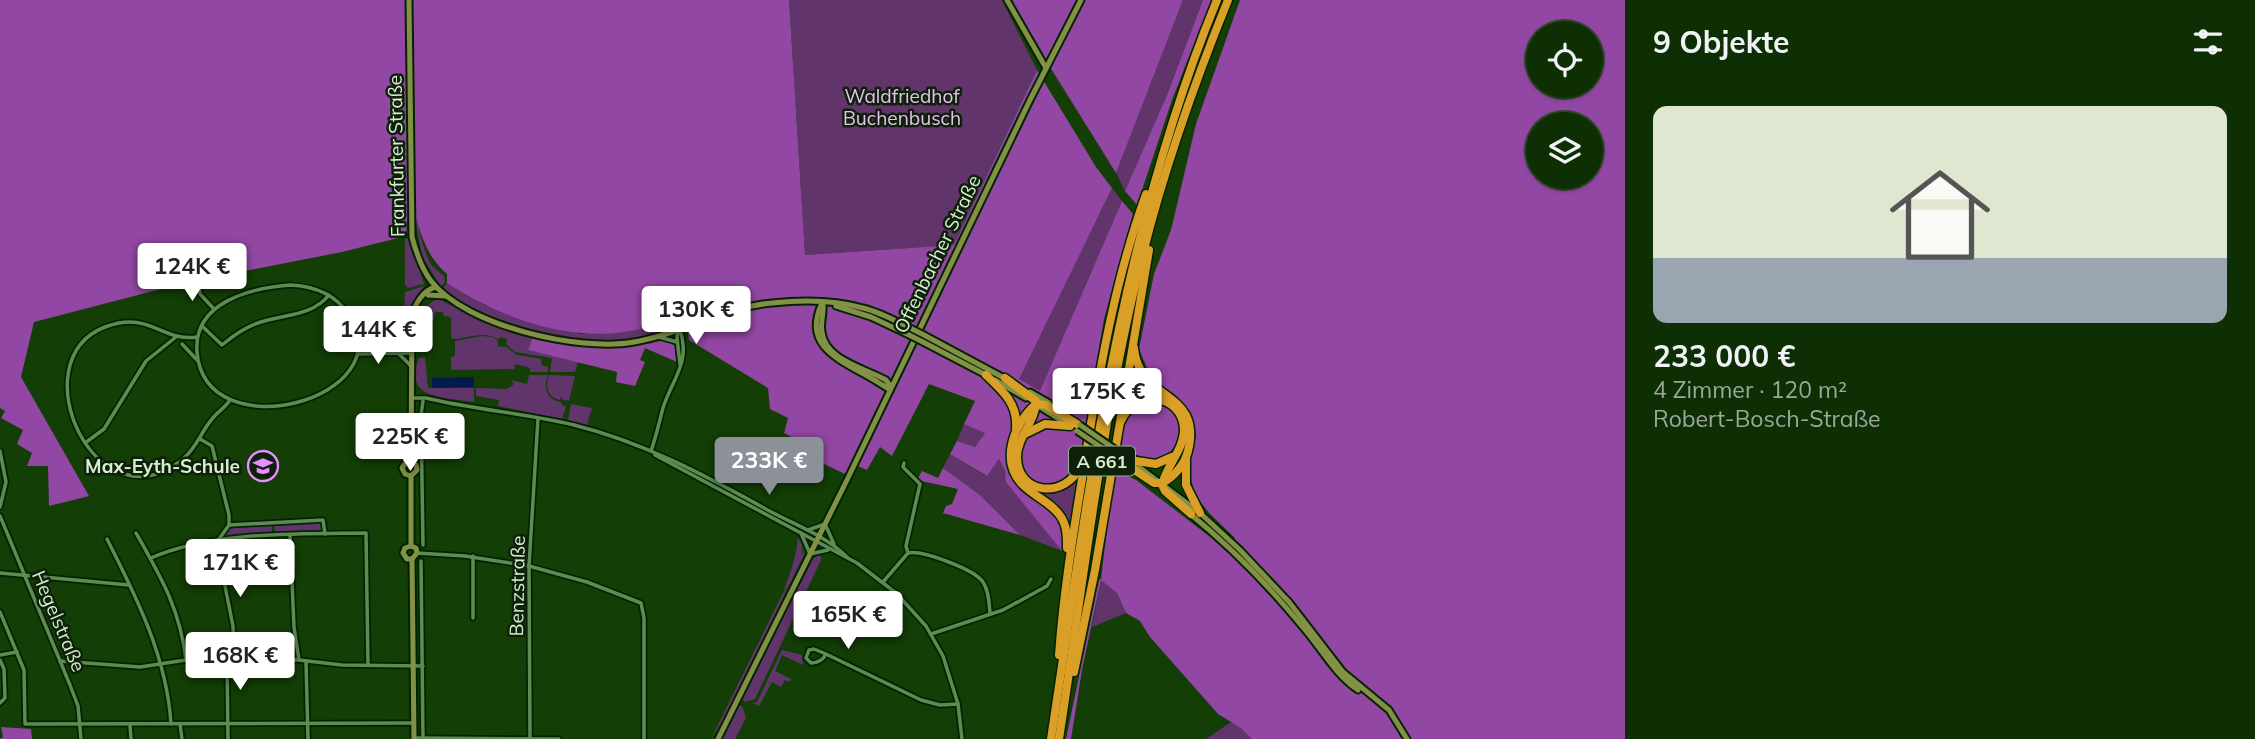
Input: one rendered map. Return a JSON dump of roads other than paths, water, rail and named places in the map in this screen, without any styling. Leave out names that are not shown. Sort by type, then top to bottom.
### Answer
[{"type":"highway","name":"A 661","points":[[1051,739],[1117,335],[1156,172],[1188,73],[1217,0]]},
{"type":"highway","name":"A 661","points":[[1059,739],[1117,373],[1134,290],[1178,131],[1228,0]]},
{"type":"highway","name":"A 661","points":[[1086,452],[1110,317],[1127,248],[1156,172]]},
{"type":"highway","points":[[1062,719],[1090,597],[1156,206]]},
{"type":"highway","points":[[1136,321],[1134,350],[1140,371],[1150,383],[1181,407],[1189,420],[1191,438],[1186,460],[1186,485],[1195,514]]},
{"type":"highway","points":[[986,375],[1012,404],[1020,433],[1018,465],[1026,479],[1042,488],[1066,485],[1077,474],[1086,452]]},
{"type":"highway","points":[[1004,378],[1032,397],[1036,404]]},
{"type":"highway","points":[[1116,437],[1122,417],[1133,404],[1149,399],[1161,400],[1176,410],[1183,423],[1182,442],[1162,483],[1165,491],[1195,514]]},
{"type":"highway","points":[[1036,404],[1011,453],[1013,469],[1023,484],[1054,508],[1064,522],[1067,536],[1057,702]]},
{"type":"highway","points":[[1036,404],[1046,405],[1076,427]]},
{"type":"highway","points":[[1020,433],[1045,424],[1076,427]]},
{"type":"highway","points":[[1067,570],[1086,452]]},
{"type":"highway","points":[[1124,460],[1156,464],[1175,455]]},
{"type":"highway","points":[[1124,460],[1154,483],[1162,483],[1186,460]]},
{"type":"main road","name":"Frankfurter Straße","points":[[410,0],[411,220],[414,244],[426,275],[446,296],[477,314],[558,341],[610,345],[657,337],[741,307],[773,303],[822,303]]},
{"type":"main road","points":[[1007,0],[1046,68]]},
{"type":"main road","name":"Offenbacher Straße","points":[[718,739],[1081,0]]},
{"type":"main road","points":[[1037,56],[1054,54]]},
{"type":"main road","points":[[426,275],[427,294]]},
{"type":"main road","points":[[411,545],[411,476],[417,470],[411,461],[412,316],[418,303],[436,287]]},
{"type":"main road","points":[[427,294],[446,296]]},
{"type":"main road","points":[[803,302],[820,318],[823,339],[831,351],[887,380],[889,389]]},
{"type":"main road","points":[[822,303],[910,332]]},
{"type":"main road","points":[[822,303],[852,305],[876,312],[1052,405],[1076,427],[1195,514],[1272,582],[1343,672],[1393,714],[1407,739]]},
{"type":"main road","points":[[822,303],[819,339],[827,353],[889,389]]},
{"type":"main road","points":[[820,318],[841,308]]},
{"type":"main road","points":[[922,338],[1036,404]]},
{"type":"main road","points":[[873,373],[889,375],[899,368]]},
{"type":"main road","points":[[1076,427],[1119,452],[1124,460]]},
{"type":"main road","points":[[411,461],[406,462],[402,468],[405,474],[411,476]]},
{"type":"main road","points":[[411,545],[416,548],[417,553],[412,559],[414,738]]},
{"type":"main road","points":[[411,545],[405,548],[403,553],[405,557],[412,559]]},
{"type":"street","points":[[182,344],[198,362],[211,384],[230,400],[261,407],[307,399],[325,392],[344,379],[359,354],[358,337],[354,323],[343,307],[329,295],[310,287],[281,285],[246,293],[214,309],[201,325],[197,337],[198,362]]},
{"type":"street","points":[[199,286],[200,293],[214,309]]},
{"type":"street","points":[[201,325],[222,345],[259,322],[318,307],[329,295]]},
{"type":"street","points":[[197,337],[176,337],[149,324],[132,322],[99,330],[84,342],[73,360],[67,390],[74,422],[92,454],[109,468],[124,474],[157,474],[189,454],[212,418],[230,400]]},
{"type":"street","points":[[678,373],[680,357],[677,342],[680,329]]},
{"type":"street","points":[[651,451],[663,409],[684,355],[680,329]]},
{"type":"street","points":[[85,443],[104,429],[146,360],[176,337]]},
{"type":"street","points":[[657,337],[677,342]]},
{"type":"street","points":[[397,353],[411,338]]},
{"type":"street","points":[[397,353],[411,367]]},
{"type":"street","points":[[359,354],[411,353]]},
{"type":"street","points":[[411,387],[424,399]]},
{"type":"street","points":[[411,398],[540,418],[584,428],[651,451],[696,470],[808,530],[830,550],[847,557]]},
{"type":"street","points":[[412,414],[424,399]]},
{"type":"street","points":[[423,545],[421,415],[424,399]]},
{"type":"street","name":"Benzstraße","points":[[530,737],[529,566],[540,418]]},
{"type":"street","points":[[200,439],[212,446],[224,492],[229,525],[219,539],[220,561],[233,626],[234,660]]},
{"type":"street","points":[[0,451],[6,482],[0,507]]},
{"type":"street","points":[[651,451],[668,463],[800,533],[835,546]]},
{"type":"street","points":[[904,463],[903,467],[920,484],[906,546],[908,553]]},
{"type":"street","name":"Hegelstraße","points":[[0,516],[78,706],[81,739]]},
{"type":"street","points":[[229,525],[323,520],[325,534]]},
{"type":"street","points":[[808,530],[825,524],[835,546],[908,604],[931,634],[946,663],[958,704],[962,739]]},
{"type":"street","points":[[136,533],[162,578],[180,624],[186,660]]},
{"type":"street","points":[[150,558],[187,545],[219,539],[366,533],[368,666]]},
{"type":"street","points":[[800,533],[810,554],[830,550]]},
{"type":"street","points":[[290,536],[294,627],[299,660]]},
{"type":"street","points":[[107,539],[155,642],[172,724]]},
{"type":"street","points":[[417,553],[472,556],[529,566],[618,593],[641,603],[644,612],[644,739]]},
{"type":"street","points":[[883,582],[908,553],[922,553],[978,575],[988,593],[990,613]]},
{"type":"street","points":[[472,556],[473,618]]},
{"type":"street","points":[[421,561],[424,738]]},
{"type":"street","points":[[0,573],[129,585]]},
{"type":"street","points":[[931,634],[1003,610],[1047,586],[1051,579]]},
{"type":"street","points":[[0,612],[24,670],[25,724],[80,726],[414,723]]},
{"type":"street","points":[[827,654],[815,663],[807,661],[806,658],[809,650],[814,649],[827,654],[921,700],[940,705],[958,704]]},
{"type":"street","points":[[0,655],[17,652]]},
{"type":"street","points":[[0,660],[4,666],[5,698],[0,703]]},
{"type":"street","points":[[60,662],[136,667],[186,660],[299,660],[368,666],[423,666]]},
{"type":"street","points":[[227,660],[229,739]]},
{"type":"street","points":[[306,661],[308,739]]},
{"type":"street","points":[[180,724],[182,739]]},
{"type":"street","points":[[130,725],[131,739]]},
{"type":"street","points":[[414,738],[559,739]]},
{"type":"water","points":[[474,377],[474,387],[432,388],[432,378]]},
{"type":"place","name":"Max-Eyth-Schule","points":[[263,466]]},
{"type":"park label","name":"Waldfriedhof Buchenbusch","points":[[902,107]]}]
